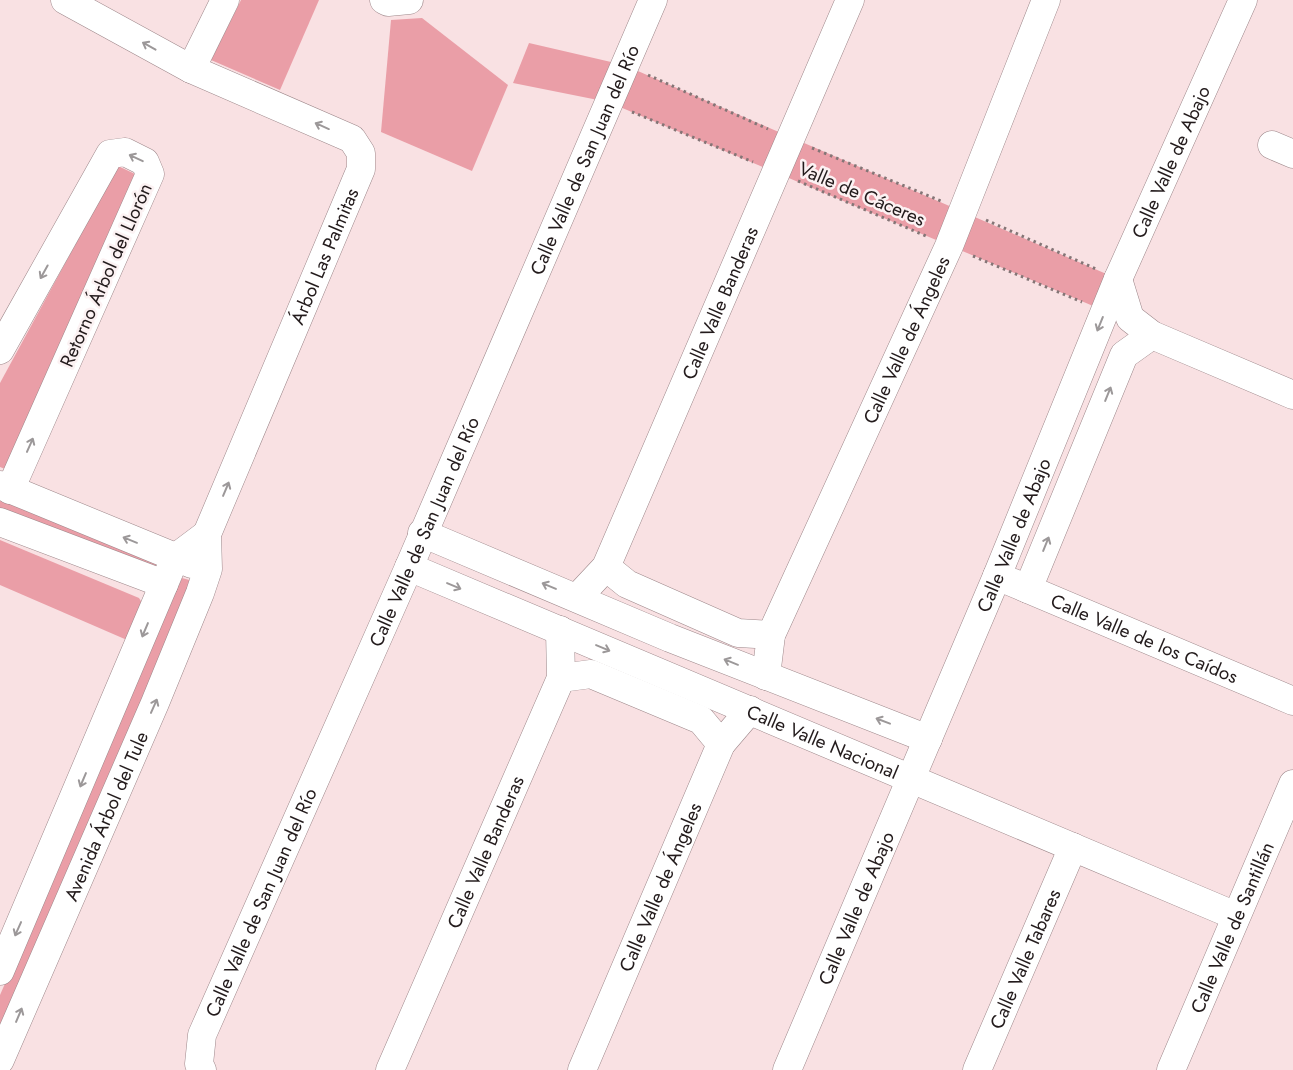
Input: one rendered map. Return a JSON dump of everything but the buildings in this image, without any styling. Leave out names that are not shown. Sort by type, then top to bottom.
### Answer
[{"type":"street","name":"Árbol Las Palmitas","points":[[65,0],[192,69],[352,139],[361,153],[361,169],[207,534],[208,569]]},
{"type":"street","points":[[192,69],[225,0]]},
{"type":"street","points":[[384,0],[388,2],[409,0]]},
{"type":"street","name":"Calle Valle de San Juan del Río","points":[[201,1067],[202,1035],[409,567],[652,0]]},
{"type":"street","name":"Calle Valle Banderas","points":[[577,598],[606,567],[850,0]]},
{"type":"street","name":"Calle Valle de Ángeles","points":[[766,676],[771,635],[949,246],[1046,0]]},
{"type":"street","name":"Calle Valle de Abajo","points":[[787,1070],[997,576],[1118,279],[1243,0]]},
{"type":"street","name":"Retorno Árbol del Llorón","points":[[0,350],[110,154],[124,152],[145,162],[150,174],[5,487]]},
{"type":"street","points":[[1118,279],[1130,318],[1152,335],[1293,395]]},
{"type":"street","name":"Calle Valle de Abajo","points":[[1028,589],[1124,355],[1152,335]]},
{"type":"street","points":[[5,487],[175,558],[208,569]]},
{"type":"street","points":[[59,545],[72,516]]},
{"type":"street","points":[[0,522],[164,584]]},
{"type":"street","name":"Calle Valle Nacional","points":[[422,533],[670,638],[928,738]]},
{"type":"street","points":[[175,558],[207,534]]},
{"type":"street","name":"Avenida Árbol del Tule","points":[[0,971],[175,558]]},
{"type":"street","name":"Calle Valle Nacional","points":[[409,567],[1236,916]]},
{"type":"street","points":[[606,567],[627,584],[738,633],[771,635]]},
{"type":"street","name":"Avenida Árbol del Tule","points":[[0,1060],[155,703],[208,569]]},
{"type":"street","name":"Calle Valle de los Caídos","points":[[997,576],[1293,701]]},
{"type":"street","name":"Calle Valle Banderas","points":[[390,1070],[561,678],[560,630]]},
{"type":"street","points":[[656,671],[670,638]]},
{"type":"street","points":[[561,678],[590,674],[701,720],[721,744]]},
{"type":"street","name":"Calle Valle de Ángeles","points":[[582,1070],[721,744],[750,710]]},
{"type":"street","name":"Calle Valle de Santillán","points":[[1171,1070],[1293,784]]},
{"type":"street","name":"Calle Valle Tabares","points":[[977,1070],[1073,847]]},
{"type":"path","name":"Valle de Cáceres","points":[[624,65],[791,140],[964,210],[1118,279]]},
{"type":"path","name":"Valle de Cáceres","points":[[608,102],[1105,311]]},
{"type":"shaded area","points":[[241,0],[319,0],[280,90],[211,60]]},
{"type":"shaded area","points":[[422,18],[508,85],[472,171],[381,132],[391,20]]},
{"type":"shaded area","points":[[529,43],[624,65],[1118,279],[1105,311],[608,102],[513,83]]},
{"type":"shaded area","points":[[118,166],[135,174],[5,469],[0,467],[0,383]]},
{"type":"shaded area","points":[[0,497],[163,566],[158,575],[0,509]]},
{"type":"shaded area","points":[[0,540],[139,598],[144,606],[127,640],[0,585]]},
{"type":"shaded area","points":[[182,578],[193,581],[0,1031],[0,995]]}]
